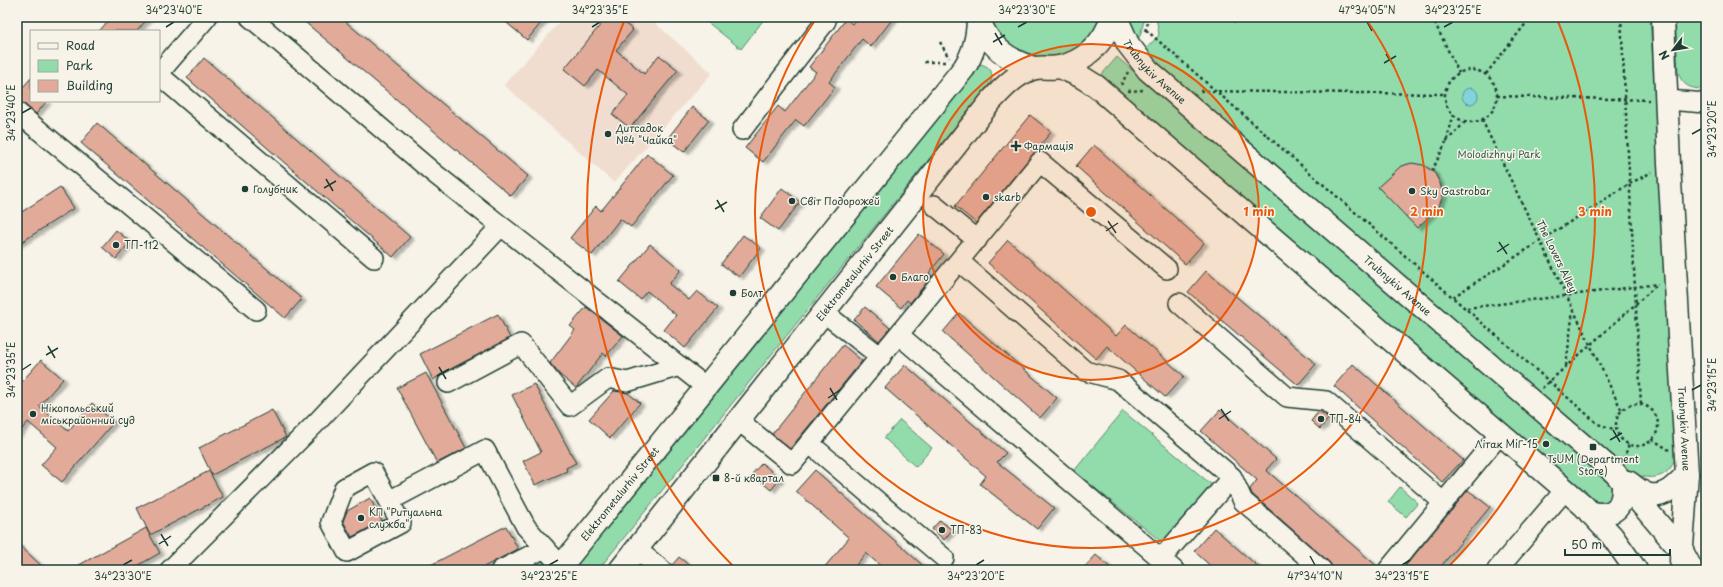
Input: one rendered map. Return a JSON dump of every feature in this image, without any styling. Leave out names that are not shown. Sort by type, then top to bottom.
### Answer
[{"type":"main road","name":"Elektrometalurhiv Street","points":[[560,568],[964,68],[972,53],[977,33],[978,17]]},
{"type":"main road","points":[[978,17],[982,30],[998,51],[1021,65],[1034,68]]},
{"type":"main road","name":"Elektrometalurhiv Street","points":[[620,570],[991,101],[1014,78],[1034,68],[1060,68],[1079,60],[1096,48],[1104,37],[1112,17]]},
{"type":"main road","name":"Trubnykiv Avenue","points":[[1116,17],[1128,44],[1148,70],[1530,399],[1620,473],[1685,564]]},
{"type":"main road","name":"Trubnykiv Avenue","points":[[1663,17],[1669,164],[1667,283],[1687,474],[1685,564]]},
{"type":"main road","points":[[1060,68],[1080,76],[1096,86],[1565,490],[1612,536],[1636,570]]},
{"type":"main road","points":[[1620,473],[1647,495],[1664,494],[1672,490],[1687,474]]},
{"type":"main road","points":[[1590,513],[1601,515],[1611,512],[1618,507],[1623,496],[1620,473]]},
{"type":"street","points":[[160,73],[206,17]]},
{"type":"street","points":[[250,17],[435,174],[706,387]]},
{"type":"street","points":[[742,130],[826,20],[822,17]]},
{"type":"street","points":[[160,75],[374,258]]},
{"type":"street","points":[[1667,100],[1706,102]]},
{"type":"street","points":[[17,112],[256,310]]},
{"type":"street","points":[[738,420],[792,464],[1040,162],[1167,269]]},
{"type":"street","points":[[934,205],[977,240]]},
{"type":"street","points":[[170,570],[318,421],[501,226]]},
{"type":"street","points":[[959,261],[1085,371],[1118,380],[1232,477],[1242,501],[1322,570]]},
{"type":"street","points":[[1179,303],[1287,397],[1326,401],[1444,503]]},
{"type":"street","points":[[823,312],[880,357]]},
{"type":"street","points":[[899,335],[1168,564],[1232,477]]},
{"type":"street","points":[[448,383],[521,344],[570,406],[608,378],[627,382],[680,366]]},
{"type":"street","points":[[1388,570],[1500,434]]},
{"type":"street","points":[[809,443],[944,558]]},
{"type":"street","points":[[389,501],[485,450],[526,527],[545,548],[560,568]]},
{"type":"street","points":[[1497,570],[1565,490]]},
{"type":"street","points":[[501,570],[545,548]]},
{"type":"street","points":[[636,549],[662,570]]},
{"type":"path","points":[[1143,36],[1150,17]]},
{"type":"path","points":[[1432,17],[1459,73]]},
{"type":"path","points":[[1486,74],[1531,17]]},
{"type":"path","points":[[1620,17],[1641,405]]},
{"type":"path","points":[[1146,30],[1598,424],[1616,430]]},
{"type":"path","points":[[924,62],[951,62],[940,42]]},
{"type":"path","points":[[1118,91],[1130,68]]},
{"type":"path","points":[[1471,69],[1486,74],[1494,82],[1497,96],[1495,108],[1482,120],[1466,121],[1454,114],[1447,106],[1446,94],[1449,82],[1459,73],[1471,69]]},
{"type":"path","points":[[1125,91],[1148,90]]},
{"type":"path","points":[[1193,91],[1446,94]]},
{"type":"path","points":[[1497,96],[1624,101],[1667,100]]},
{"type":"path","points":[[1432,171],[1446,142],[1454,114]]},
{"type":"path","name":"The Lovers Alley","points":[[1482,120],[1622,411]]},
{"type":"path","points":[[1446,142],[1466,121]]},
{"type":"path","points":[[1453,297],[1629,184],[1669,164]]},
{"type":"path","points":[[1530,399],[1635,305],[1667,283]]},
{"type":"path","points":[[1466,308],[1667,283]]},
{"type":"path","points":[[1566,367],[1573,308]]},
{"type":"path","points":[[1634,404],[1641,405],[1653,412],[1658,426],[1652,439],[1642,446],[1629,444],[1619,436],[1616,430],[1618,416],[1622,411],[1634,404]]},
{"type":"path","points":[[1652,439],[1661,445]]},
{"type":"path","points":[[1620,473],[1629,444]]},
{"type":"shaded area","name":"Дитсадок №4 \"Чайка\"","points":[[564,17],[648,17],[712,73],[614,183],[504,85]]},
{"type":"green space","points":[[701,17],[764,17],[765,18],[741,49]]},
{"type":"green space","points":[[989,17],[1102,17],[1093,33],[1081,47],[1069,54],[1055,57],[1041,57],[1014,49],[1003,41],[995,30]]},
{"type":"green space","points":[[1127,17],[1145,17],[1140,36],[1134,43]]},
{"type":"green space","name":"Molodizhnyi Park","points":[[1156,17],[1230,17],[1235,23],[1242,17],[1650,17],[1676,453],[1674,461],[1666,473],[1660,476],[1647,477],[1631,473],[1142,53],[1159,35]]},
{"type":"green space","points":[[1675,17],[1705,17],[1706,89],[1692,88],[1685,84],[1680,77],[1678,72]]},
{"type":"green space","points":[[1117,57],[1616,487],[1617,496],[1598,508],[1096,81]]},
{"type":"green space","points":[[980,64],[989,68],[992,75],[991,82],[598,570],[567,570],[976,65]]},
{"type":"green space","points":[[1123,411],[1212,485],[1164,544],[1074,471]]},
{"type":"green space","points":[[900,420],[932,448],[916,467],[884,438]]},
{"type":"green space","points":[[1400,487],[1418,503],[1406,517],[1388,502]]},
{"type":"green space","points":[[551,555],[539,570],[501,570]]},
{"type":"water","points":[[1467,88],[1473,88],[1478,93],[1476,102],[1473,104],[1467,104],[1462,99],[1462,93]]},
{"type":"building","points":[[112,17],[149,17],[138,30],[100,30]]},
{"type":"building","points":[[299,17],[340,17],[528,176],[511,196]]},
{"type":"building","points":[[500,17],[546,17],[527,40]]},
{"type":"building","points":[[607,17],[617,17],[633,30],[616,50],[644,74],[659,55],[678,70],[630,128],[612,114],[628,95],[598,70],[585,86],[564,69]]},
{"type":"building","points":[[857,17],[894,17],[871,47],[862,39],[829,82],[835,87],[804,126],[796,120],[763,162],[745,148],[778,106],[785,112],[816,72],[809,67],[846,19],[852,24]]},
{"type":"building","points":[[204,58],[410,237],[393,257],[187,78]]},
{"type":"building","points":[[30,79],[30,102],[46,102],[36,114],[24,104],[17,101],[17,94]]},
{"type":"building","points":[[692,107],[709,120],[684,152],[667,139]]},
{"type":"building","points":[[1030,115],[1051,132],[976,223],[955,206]]},
{"type":"building","points":[[97,123],[302,299],[285,318],[81,143]]},
{"type":"building","points":[[1094,145],[1204,243],[1185,264],[1076,166]]},
{"type":"building","points":[[647,154],[673,175],[631,227],[620,219],[592,255],[570,238],[596,206],[601,211]]},
{"type":"building","name":"Sky Gastrobar","points":[[1412,163],[1423,165],[1434,172],[1440,183],[1443,196],[1438,208],[1417,228],[1378,187],[1401,166]]},
{"type":"building","points":[[60,187],[74,208],[17,245],[17,215]]},
{"type":"building","points":[[782,188],[800,202],[778,231],[760,218]]},
{"type":"building","name":"ТП-112","points":[[116,230],[130,242],[116,259],[102,247]]},
{"type":"building","points":[[919,234],[944,254],[929,273],[932,276],[910,303],[907,300],[901,308],[876,287]]},
{"type":"building","points":[[743,235],[761,248],[739,277],[721,264]]},
{"type":"building","points":[[1008,240],[1116,336],[1126,325],[1184,376],[1165,397],[1107,346],[1096,359],[988,263]]},
{"type":"building","points":[[650,244],[681,270],[669,284],[689,300],[697,291],[718,308],[685,348],[664,330],[676,315],[647,291],[640,299],[619,282]]},
{"type":"building","points":[[1206,271],[1316,364],[1298,385],[1188,292]]},
{"type":"building","points":[[586,307],[623,336],[606,356],[603,353],[576,388],[560,375],[550,363],[575,330],[570,326]]},
{"type":"building","points":[[865,307],[890,328],[879,341],[854,320]]},
{"type":"building","points":[[959,313],[1057,398],[1040,418],[943,332]]},
{"type":"building","points":[[498,314],[510,338],[443,373],[433,380],[420,354]]},
{"type":"building","points":[[843,345],[862,361],[790,449],[772,434]]},
{"type":"building","name":"Нікопольський міськрайонний суд","points":[[41,360],[63,379],[39,406],[68,431],[92,403],[114,422],[62,482],[41,465],[57,447],[28,422],[17,435],[17,387]]},
{"type":"building","points":[[1353,364],[1463,460],[1442,482],[1334,386]]},
{"type":"building","points":[[905,365],[1006,453],[997,462],[1054,508],[1037,529],[980,484],[986,476],[885,388]]},
{"type":"building","points":[[426,373],[466,448],[437,463],[397,388]]},
{"type":"building","points":[[534,384],[576,463],[566,468],[567,471],[535,485],[523,461],[541,452],[512,395]]},
{"type":"building","points":[[614,391],[628,393],[640,403],[610,438],[589,419]]},
{"type":"building","points":[[272,410],[286,437],[212,475],[199,448]]},
{"type":"building","points":[[1220,410],[1276,459],[1266,470],[1378,567],[1377,570],[1334,570],[1329,562],[1252,494],[1250,489],[1257,480],[1201,431]]},
{"type":"building","name":"ТП-84","points":[[1319,411],[1329,418],[1320,429],[1311,421]]},
{"type":"building","points":[[762,463],[780,479],[771,490],[752,474]]},
{"type":"building","points":[[815,470],[928,570],[885,570],[866,553],[852,570],[822,570],[849,538],[796,491]]},
{"type":"building","points":[[209,471],[223,497],[150,535],[137,508]]},
{"type":"building","points":[[1468,490],[1490,507],[1438,570],[1402,570]]},
{"type":"building","name":"КП \"Ритуальна служба\"","points":[[370,498],[382,521],[352,537],[343,521],[347,511]]},
{"type":"building","name":"ТП-83","points":[[940,520],[952,530],[944,540],[932,529]]},
{"type":"building","points":[[506,526],[518,549],[478,570],[421,570]]},
{"type":"building","points":[[146,528],[160,553],[130,570],[70,570]]},
{"type":"building","points":[[1214,528],[1262,570],[1215,570],[1194,551]]},
{"type":"building","points":[[17,543],[46,570],[17,570]]},
{"type":"building","points":[[1096,555],[1113,570],[1082,570]]},
{"type":"building","points":[[679,557],[695,570],[673,570],[672,565]]},
{"type":"place","name":"Дитсадок №4 \"Чайка\"","points":[[608,134]]},
{"type":"place","name":"Фармація","points":[[1016,146]]},
{"type":"place","name":"Голубник","points":[[245,189]]},
{"type":"place","name":"Sky Gastrobar","points":[[1412,191]]},
{"type":"place","name":"skarb","points":[[986,197]]},
{"type":"place","name":"Світ Подорожей","points":[[792,201]]},
{"type":"place","name":"ТП-112","points":[[116,245]]},
{"type":"place","name":"Благо","points":[[893,277]]},
{"type":"place","name":"Болт","points":[[733,293]]},
{"type":"place","name":"Нікопольський міськрайонний суд","points":[[33,414]]},
{"type":"place","name":"ТП-84","points":[[1321,419]]},
{"type":"place","name":"Літак МіГ-15","points":[[1546,444]]},
{"type":"place","name":"TsUM (Department Store)","points":[[1593,447]]},
{"type":"place","name":"8-й квартал","points":[[716,478]]},
{"type":"place","name":"КП \"Ритуальна служба\"","points":[[361,518]]},
{"type":"place","name":"ТП-83","points":[[942,530]]}]
